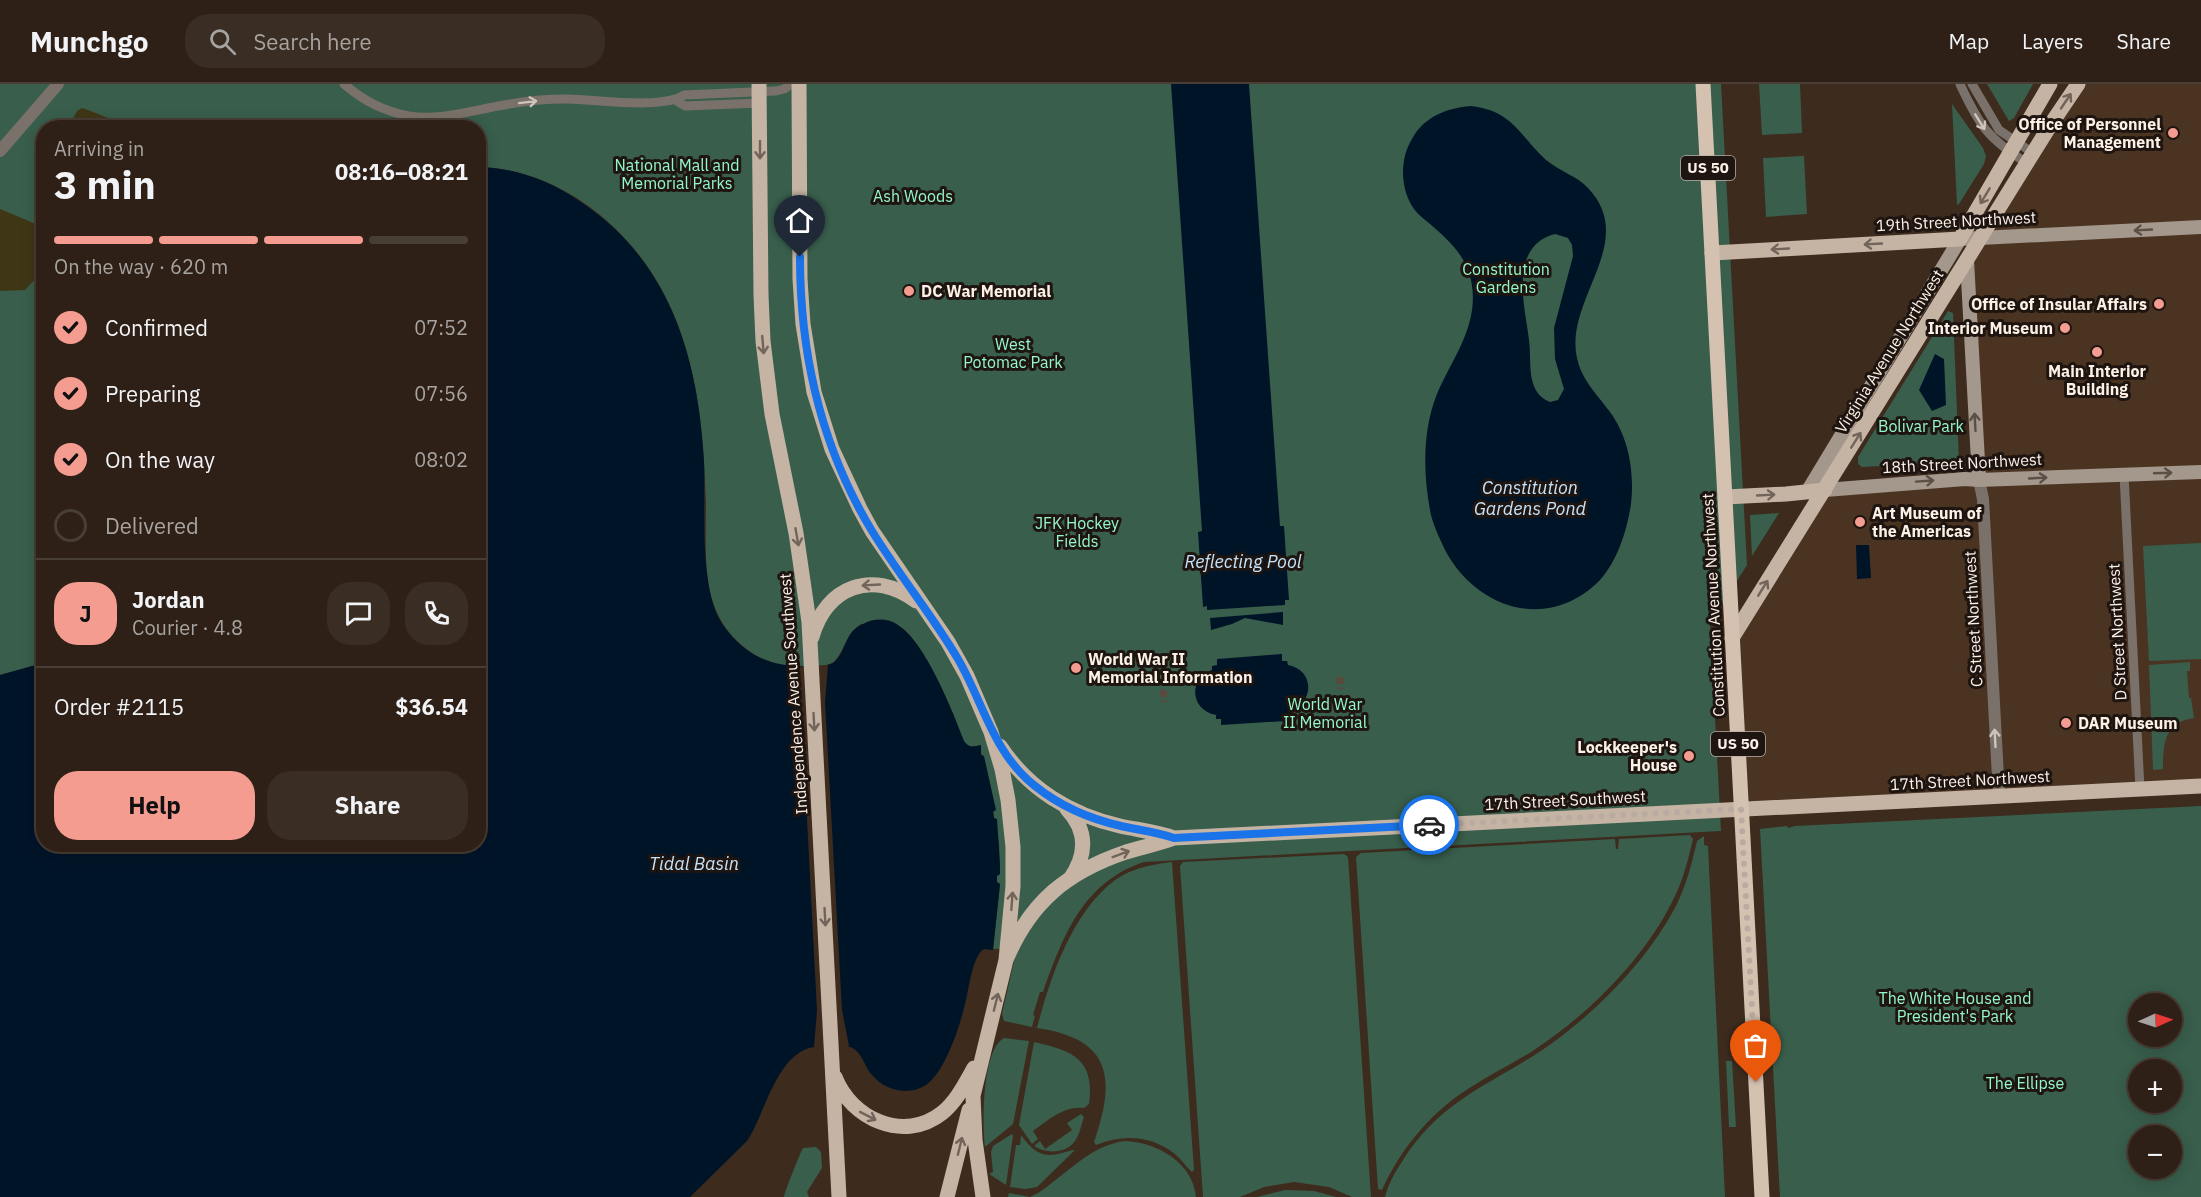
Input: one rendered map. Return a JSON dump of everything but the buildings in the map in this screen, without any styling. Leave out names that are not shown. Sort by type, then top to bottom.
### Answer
[{"type":"highway","name":"Constitution Avenue Northwest","points":[[1703,84],[1762,1197]]},
{"type":"main road","points":[[798,84],[800,279],[807,356],[814,392],[832,449],[860,509],[967,676],[991,732],[1002,769],[1012,837],[1013,896],[1006,960],[947,1197]]},
{"type":"main road","name":"Virginia Avenue Northwest","points":[[1807,492],[1960,239],[2050,84]]},
{"type":"main road","name":"Virginia Avenue Northwest","points":[[1732,638],[2078,84]]},
{"type":"main road","name":"Independence Avenue Southwest","points":[[760,93],[760,295],[772,414],[796,533],[806,598],[839,1197]]},
{"type":"main road","name":"19th Street Northwest","points":[[1712,253],[2201,227]]},
{"type":"main road","name":"C Street Northwest","points":[[1966,260],[1979,480]]},
{"type":"main road","name":"18th Street Northwest","points":[[1725,497],[1940,480],[2201,472]]},
{"type":"main road","points":[[810,645],[823,611],[833,599],[850,589],[866,585],[883,585],[902,591],[923,606]]},
{"type":"main road","name":"17th Street Southwest","points":[[991,732],[1007,758],[1024,777],[1045,794],[1103,822],[1174,838]]},
{"type":"main road","name":"17th Street Northwest","points":[[1741,809],[2201,786]]},
{"type":"main road","points":[[1064,805],[1079,823],[1083,838],[1082,855],[1070,879]]},
{"type":"main road","name":"17th Street Southwest","points":[[1006,960],[1029,915],[1070,879],[1125,852],[1174,838],[1741,809]]},
{"type":"main road","points":[[833,1072],[847,1099],[865,1116],[891,1125],[918,1124],[936,1118],[951,1104],[962,1090],[986,1046]]},
{"type":"main road","points":[[973,1096],[975,1140],[983,1197]]},
{"type":"street","points":[[0,151],[58,84]]},
{"type":"street","points":[[344,84],[363,100],[410,116],[426,117],[536,100],[581,99],[626,102],[675,100],[684,95],[784,90],[791,84]]},
{"type":"street","points":[[1960,84],[1984,128],[1996,142],[2013,147],[2030,158]]},
{"type":"street","points":[[1972,84],[1999,130],[2013,147]]},
{"type":"street","name":"D Street Northwest","points":[[2124,474],[2140,789]]},
{"type":"street","name":"C Street Northwest","points":[[1979,480],[1983,499],[1999,796]]},
{"type":"shaded area","points":[[2078,84],[2201,84],[2201,785],[1741,809],[1732,638],[1825,490],[1979,480],[1967,260]]},
{"type":"green space","points":[[0,84],[1721,84],[1747,565],[1710,624],[1721,831],[1144,862],[1123,871],[1105,883],[1078,914],[1059,951],[1043,992],[1040,992],[1032,1027],[1004,1021],[1002,1014],[1017,948],[993,949],[1000,885],[997,882],[997,875],[1000,874],[999,843],[983,757],[979,749],[981,745],[970,746],[965,743],[945,695],[924,656],[909,634],[899,626],[861,624],[851,634],[835,660],[822,666],[788,666],[772,662],[757,656],[732,636],[715,608],[710,592],[706,559],[706,502],[701,424],[686,349],[673,314],[656,280],[634,249],[592,209],[547,182],[513,171],[486,167],[486,120],[36,120],[36,665],[0,675]]},
{"type":"green space","points":[[1759,84],[1800,84],[1802,133],[1762,135]]},
{"type":"green space","points":[[1987,84],[2033,84],[2014,118],[2009,121]]},
{"type":"green space","points":[[1952,104],[1983,148],[1986,156],[1984,164],[1957,205]]},
{"type":"green space","points":[[1804,156],[1807,214],[1766,217],[1763,158]]},
{"type":"green space","name":"Bolivar Park","points":[[1948,311],[1953,313],[1959,462],[1862,467],[1858,464],[1858,457]]},
{"type":"green space","points":[[1779,513],[1752,556],[1750,515]]},
{"type":"green space","points":[[2201,543],[2201,659],[2149,661],[2143,546]]},
{"type":"green space","points":[[2190,662],[2190,671],[2187,671],[2189,698],[2191,698],[2194,718],[2184,720],[2171,729],[2165,743],[2163,769],[2153,770],[2149,665]]},
{"type":"green space","name":"The White House and President's Park","points":[[2201,806],[2201,1197],[1780,1197],[1760,829],[1787,826],[1788,828]]},
{"type":"green space","points":[[1690,835],[1693,839],[1677,893],[1661,922],[1631,964],[1575,1020],[1554,1036],[1443,1107],[1408,1145],[1382,1190],[1378,1189],[1356,857],[1361,853],[1615,839],[1616,849],[1618,849],[1619,839]]},
{"type":"green space","points":[[1704,836],[1704,845],[1708,846],[1725,1197],[1385,1197],[1390,1182],[1403,1160],[1437,1119],[1475,1091],[1559,1038],[1609,995],[1639,961],[1665,925],[1683,890],[1697,841]]},
{"type":"green space","points":[[1344,854],[1348,857],[1371,1197],[1352,1197],[1329,1187],[1294,1182],[1264,1187],[1240,1197],[1203,1197],[1180,866],[1183,862]]},
{"type":"green space","points":[[1172,862],[1194,1170],[1192,1172],[1167,1148],[1147,1140],[1127,1138],[1096,1145],[1094,1142],[1105,1099],[1102,1065],[1094,1052],[1081,1041],[1062,1033],[1037,1028],[1057,965],[1078,922],[1091,904],[1123,875],[1147,866]]},
{"type":"green space","points":[[1004,1038],[1029,1041],[1013,1124],[985,1147],[985,1088],[991,1057],[997,1045]]},
{"type":"green space","points":[[1034,1042],[1060,1049],[1078,1059],[1085,1067],[1090,1089],[1089,1104],[1084,1108],[1063,1111],[1051,1118],[1033,1131],[1038,1139],[1032,1144],[1019,1125]]},
{"type":"green space","points":[[1726,1061],[1732,1061],[1736,1127],[1729,1127]]},
{"type":"green space","points":[[1081,1114],[1084,1117],[1077,1138],[1071,1145],[1056,1151],[1039,1149],[1034,1146],[1040,1141],[1045,1149],[1072,1130],[1067,1123]]},
{"type":"green space","points":[[1012,1134],[1006,1185],[989,1174],[993,1172],[991,1152],[993,1146]]},
{"type":"green space","points":[[1021,1135],[1033,1149],[1043,1154],[1055,1155],[1075,1150],[1037,1187],[1025,1189],[1010,1187],[1016,1145],[1020,1145]]},
{"type":"green space","points":[[1125,1141],[1149,1145],[1171,1156],[1188,1174],[1196,1197],[1030,1197],[1089,1154]]},
{"type":"green space","points":[[816,1147],[821,1152],[822,1168],[807,1192],[809,1197],[784,1197],[803,1148]]},
{"type":"green space","points":[[1285,1190],[1314,1191],[1336,1197],[1257,1197]]},
{"type":"green space","points":[[1009,1193],[1030,1197],[1008,1197]]},
{"type":"sand","points":[[82,108],[112,120],[72,120],[77,111]]},
{"type":"sand","points":[[0,209],[36,224],[36,278],[25,290],[0,291]]},
{"type":"water","name":"Reflecting Pool","points":[[1171,84],[1249,84],[1280,526],[1284,526],[1289,600],[1285,600],[1285,605],[1207,610],[1207,606],[1203,607],[1198,532],[1202,531]]},
{"type":"water","name":"Constitution Gardens Pond","points":[[1462,107],[1485,109],[1506,118],[1546,160],[1584,184],[1602,208],[1606,229],[1604,250],[1580,314],[1576,336],[1577,358],[1585,378],[1614,417],[1625,440],[1631,465],[1631,504],[1621,544],[1606,572],[1600,580],[1580,596],[1559,606],[1537,609],[1515,607],[1495,600],[1476,587],[1459,571],[1445,550],[1431,515],[1426,485],[1426,438],[1437,394],[1468,329],[1473,301],[1472,286],[1467,267],[1457,251],[1412,206],[1405,190],[1403,172],[1405,155],[1417,131],[1429,119]],"holes":[[[1555,234],[1568,238],[1572,245],[1573,256],[1554,328],[1555,359],[1564,389],[1558,400],[1550,402],[1537,391],[1531,376],[1523,279],[1525,264],[1531,251],[1540,241]]]},
{"type":"water","name":"Tidal Basin","points":[[486,168],[531,176],[567,193],[610,224],[636,251],[657,281],[673,314],[686,348],[701,422],[705,546],[710,590],[715,609],[731,636],[750,652],[772,662],[783,665],[822,666],[833,663],[841,654],[852,632],[867,622],[885,620],[894,623],[908,634],[928,661],[964,741],[971,746],[981,745],[981,755],[984,756],[996,810],[993,812],[994,818],[997,819],[1000,866],[1000,874],[997,876],[997,882],[1000,884],[993,950],[984,949],[977,959],[951,1048],[933,1079],[926,1085],[905,1091],[884,1085],[869,1071],[857,1052],[850,1047],[842,1045],[814,1047],[801,1052],[790,1061],[773,1086],[747,1141],[690,1197],[0,1197],[0,675],[36,665],[36,852],[486,852]]},
{"type":"water","points":[[1935,354],[1944,359],[1946,405],[1932,411],[1919,390]]},
{"type":"water","points":[[1856,545],[1869,545],[1871,578],[1857,579]]},
{"type":"water","points":[[1283,612],[1283,625],[1245,618],[1211,630],[1210,618]]},
{"type":"water","points":[[1282,654],[1282,661],[1287,661],[1288,665],[1303,673],[1308,686],[1304,700],[1291,710],[1291,714],[1286,715],[1286,721],[1221,725],[1221,719],[1216,719],[1216,715],[1207,712],[1197,701],[1195,694],[1199,680],[1212,670],[1212,666],[1217,665],[1217,659]]},
{"type":"pier","points":[[828,665],[825,702],[842,1010],[849,1046],[814,1047],[817,1011],[801,703],[793,667]]},
{"type":"tunnel","points":[[1340,677],[1340,689]]},
{"type":"tunnel","points":[[1163,690],[1164,702]]},
{"type":"way so far","points":[[1429,825],[1741,809],[1756,1082]]},
{"type":"place","name":"Office of Personnel Management","points":[[2173,133]]},
{"type":"place","name":"DC War Memorial","points":[[909,291]]},
{"type":"place","name":"Office of Insular Affairs","points":[[2159,304]]},
{"type":"place","name":"Interior Museum","points":[[2065,328]]},
{"type":"place","name":"Main Interior Building","points":[[2097,352]]},
{"type":"place","name":"Art Museum of the Americas","points":[[1860,522]]},
{"type":"place","name":"World War II Memorial Information","points":[[1076,668]]},
{"type":"place","name":"DAR Museum","points":[[2066,723]]},
{"type":"place","name":"Lockkeeper's House","points":[[1689,756]]},
{"type":"route","points":[[800,257],[807,356],[814,392],[832,449],[872,531],[958,658],[991,732],[1007,758],[1024,777],[1053,799],[1087,816],[1103,822],[1174,838],[1429,825]]},
{"type":"park label","name":"National Mall and Memorial Parks","points":[[677,174]]},
{"type":"park label","name":"Ash Woods","points":[[913,196]]},
{"type":"park label","name":"Constitution Gardens","points":[[1506,278]]},
{"type":"park label","name":"West Potomac Park","points":[[1013,353]]},
{"type":"park label","name":"JFK Hockey Fields","points":[[1077,532]]},
{"type":"park label","name":"World War II Memorial","points":[[1325,713]]},
{"type":"park label","name":"The Ellipse","points":[[2025,1083]]}]
